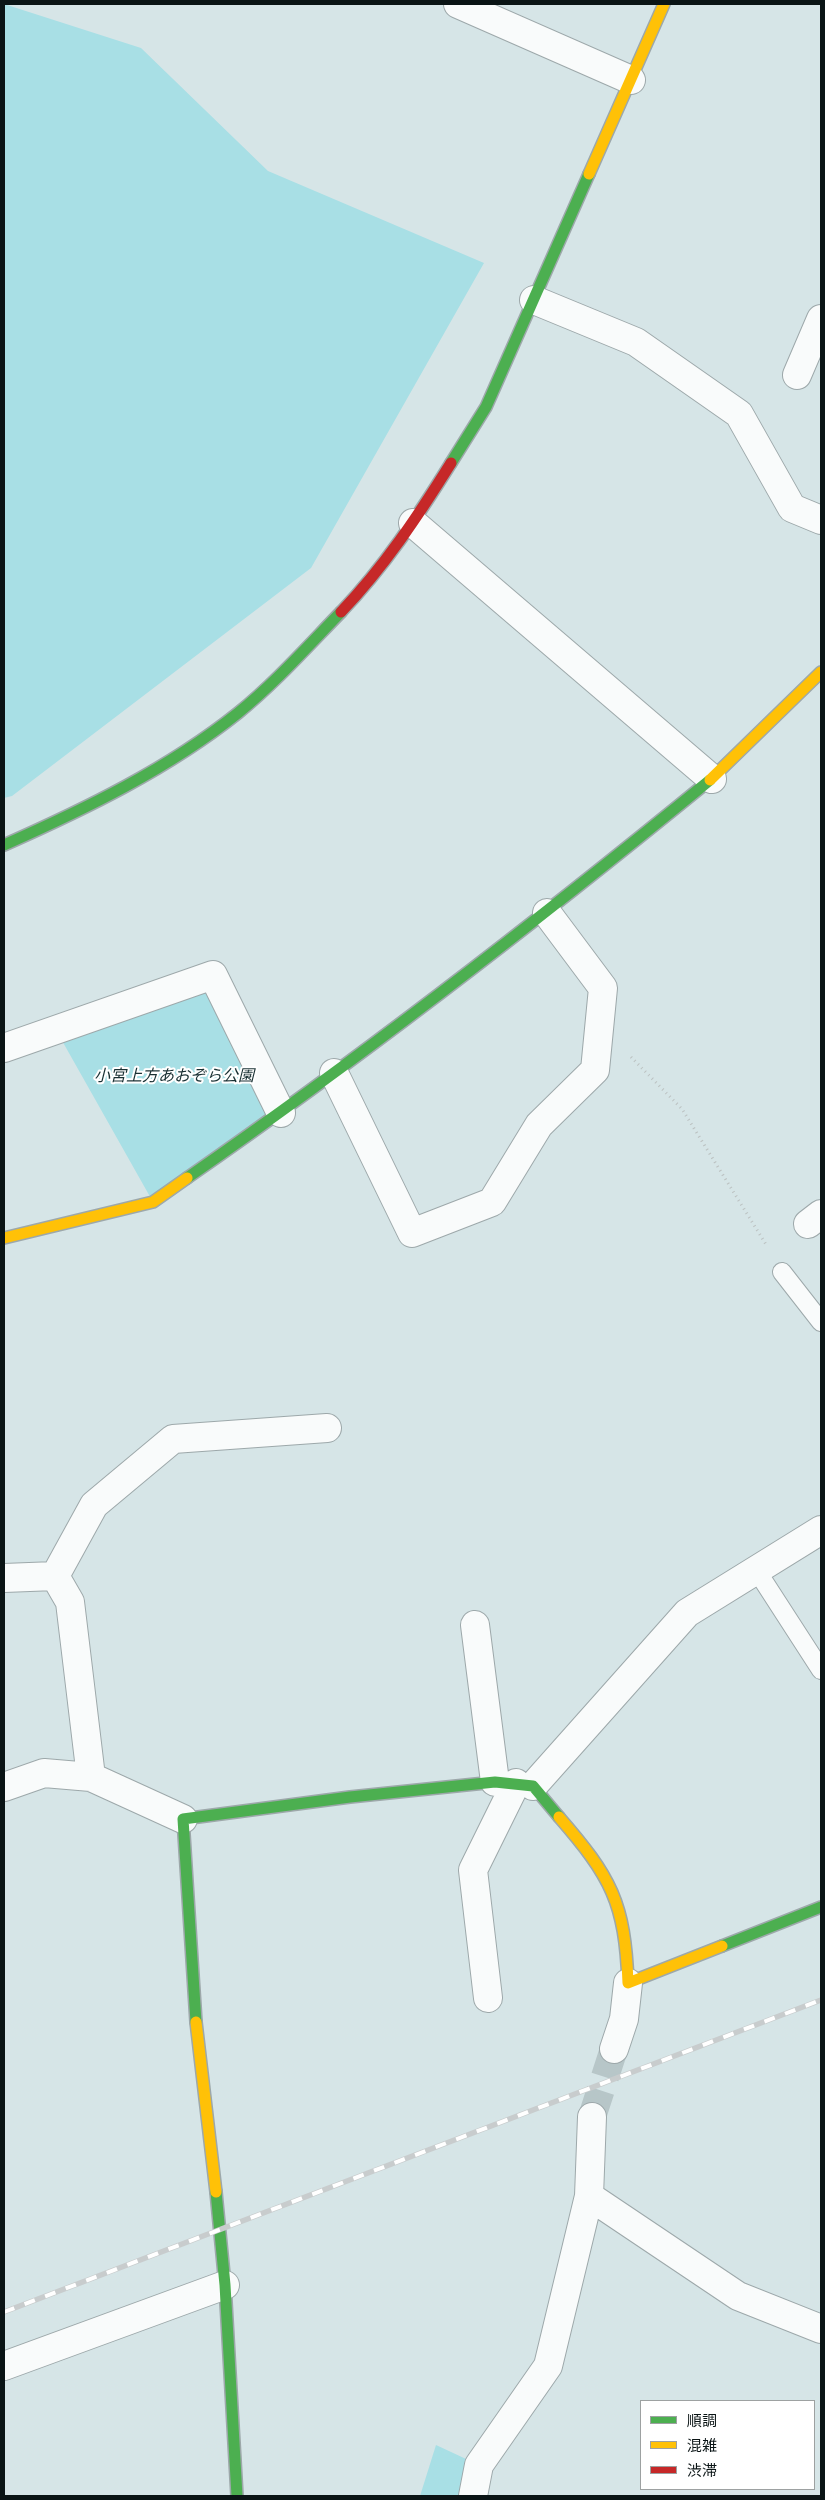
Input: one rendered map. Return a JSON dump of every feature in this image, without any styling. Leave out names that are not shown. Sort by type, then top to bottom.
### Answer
[{"type":"street","points":[[458,4],[631,80]]},
{"type":"street","points":[[4,845],[59,823],[139,780],[188,749],[238,713],[281,674],[368,584],[413,522],[486,407],[664,4]]},
{"type":"street","points":[[534,300],[636,342],[739,414],[792,508],[821,520]]},
{"type":"street","points":[[797,374],[821,319]]},
{"type":"street","points":[[413,522],[712,778]]},
{"type":"street","points":[[4,1238],[153,1202],[281,1113],[547,913],[712,778],[821,672]]},
{"type":"street","points":[[334,1073],[412,1233],[492,1202],[539,1125],[596,1070],[603,988],[547,913]]},
{"type":"street","points":[[4,1048],[213,975],[281,1113]]},
{"type":"street","points":[[55,1576],[94,1505],[174,1439],[327,1428]]},
{"type":"street","points":[[488,1998],[472,1870],[515,1784],[687,1613],[821,1530]]},
{"type":"street","points":[[4,1578],[55,1576]]},
{"type":"street","points":[[55,1576],[70,1602],[91,1777]]},
{"type":"street","points":[[475,1624],[515,1784],[595,1862],[614,1894],[626,1936],[628,1983],[624,2019],[614,2049]]},
{"type":"street","points":[[4,1787],[44,1773],[91,1777],[183,1819],[350,1797],[515,1784]]},
{"type":"street","points":[[183,1819],[195,2017],[221,2228],[237,2496]]},
{"type":"street","points":[[628,1983],[821,1907]]},
{"type":"street","points":[[473,2496],[479,2465],[548,2366],[589,2196],[592,2117]]},
{"type":"street","points":[[589,2196],[738,2296],[821,2328]]},
{"type":"street","points":[[4,2366],[225,2285]]},
{"type":"lane","points":[[782,1272],[821,1322]]},
{"type":"lane","points":[[757,1571],[821,1670]]},
{"type":"path","points":[[600,1021],[622,1048],[682,1109],[782,1272]]},
{"type":"green space","points":[[4,4],[141,48],[268,171],[484,263],[311,568],[12,796],[4,798]]},
{"type":"green space","name":"小宮上方あおぞら公園","points":[[213,975],[281,1113],[153,1202],[56,1030]]},
{"type":"green space","points":[[436,2445],[479,2465],[473,2496],[420,2496]]},
{"type":"tunnel","points":[[592,2117],[614,2049]]},
{"type":"railway","points":[[4,2312],[821,2000]]},
{"type":"traffic: fast","points":[[451,463],[486,407],[589,174]]},
{"type":"traffic: fast","points":[[4,845],[65,817],[155,770],[211,733],[238,713],[265,689],[341,612]]},
{"type":"traffic: fast","points":[[187,1178],[387,1034],[582,883],[710,780]]},
{"type":"traffic: fast","points":[[196,2022],[183,1819],[350,1797],[495,1782],[533,1786],[559,1817]]},
{"type":"traffic: fast","points":[[722,1946],[821,1907]]},
{"type":"traffic: fast","points":[[216,2192],[225,2285],[237,2496]]},
{"type":"traffic: slow","points":[[589,174],[664,4]]},
{"type":"traffic: slow","points":[[710,780],[821,672]]},
{"type":"traffic: slow","points":[[4,1238],[153,1202],[187,1178]]},
{"type":"traffic: slow","points":[[559,1817],[591,1857],[612,1892],[619,1911],[623,1931],[628,1983],[722,1946]]},
{"type":"traffic: slow","points":[[196,2022],[216,2192]]},
{"type":"traffic: jam","points":[[341,612],[372,577],[400,540],[451,463]]}]
